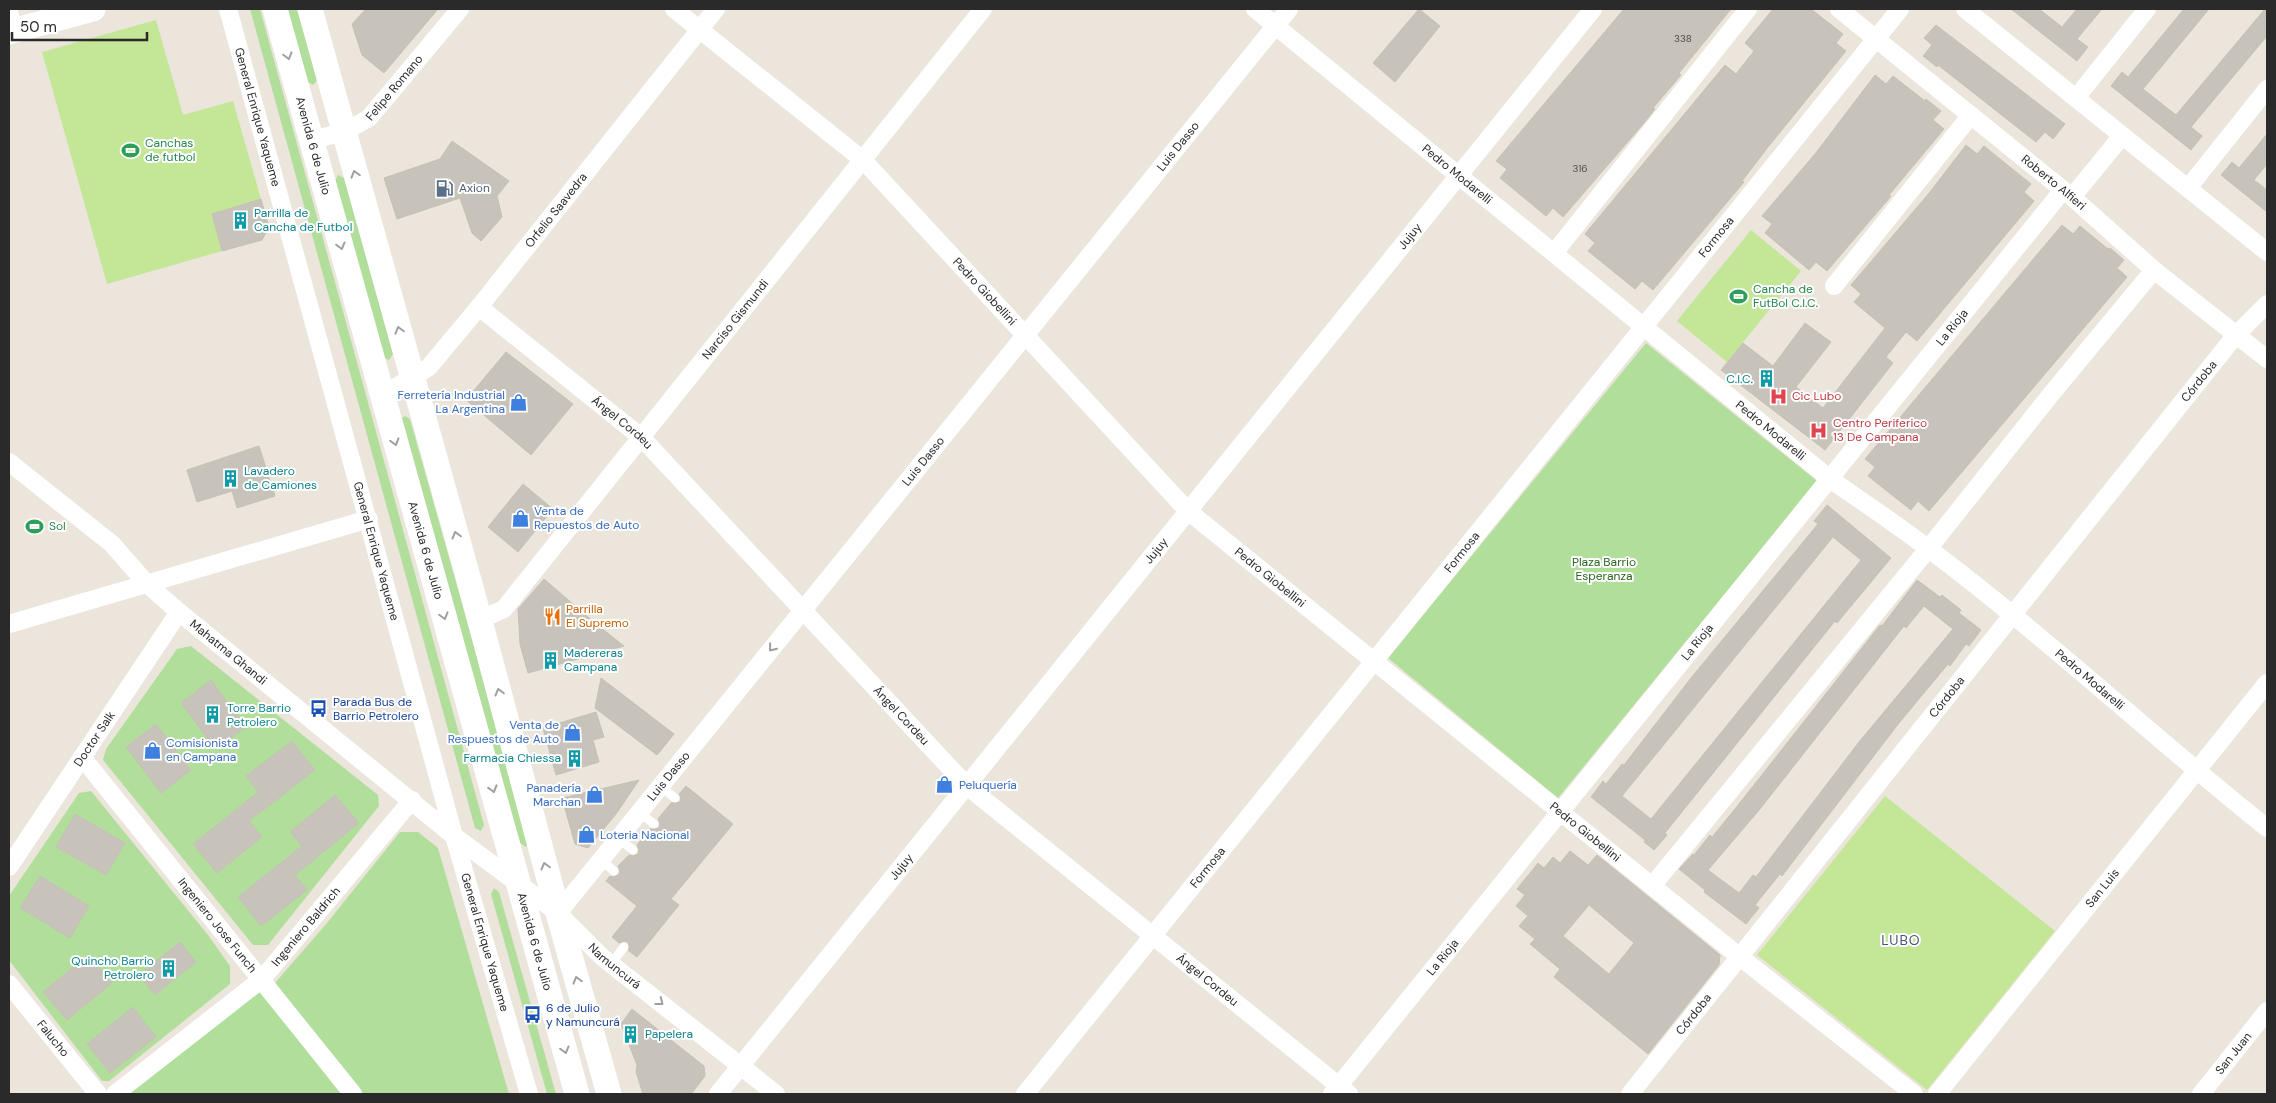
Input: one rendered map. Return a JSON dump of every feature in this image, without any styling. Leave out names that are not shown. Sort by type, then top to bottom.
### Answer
[{"type":"main road","points":[[10,24],[74,9]]},
{"type":"main road","points":[[10,24],[93,9]]},
{"type":"main road","name":"Avenida 6 de Julio","points":[[275,9],[577,1094]]},
{"type":"main road","points":[[310,9],[609,1094]]},
{"type":"street","name":"General Enrique Yaqueme","points":[[228,9],[369,519],[454,836],[529,1094]]},
{"type":"street","name":"Felipe Romano","points":[[312,140],[344,132],[369,118],[460,9]]},
{"type":"street","name":"Pedro Giobellini","points":[[674,9],[862,160],[1188,511],[1740,957],[1914,1094]]},
{"type":"street","name":"Orfelio Saavedra","points":[[382,396],[429,367],[716,9]]},
{"type":"street","name":"Narciso Gismundi","points":[[479,620],[504,609],[983,9]]},
{"type":"street","name":"Pedro Modarelli","points":[[1255,9],[1830,479],[1928,549],[2012,615],[2196,771],[2267,828]]},
{"type":"street","name":"Luis Dasso","points":[[558,913],[607,865],[618,838],[1289,9]]},
{"type":"street","name":"Jujuy","points":[[718,1094],[1593,9]]},
{"type":"street","points":[[1554,253],[1748,9]]},
{"type":"street","name":"Roberto Alfieri","points":[[1839,9],[1971,114],[2068,194],[2154,270],[2267,360]]},
{"type":"street","name":"Formosa","points":[[1025,1094],[1900,9]]},
{"type":"street","points":[[1966,9],[2267,252]]},
{"type":"street","points":[[2076,98],[2147,9]]},
{"type":"street","points":[[2188,188],[2267,89]]},
{"type":"street","points":[[1834,286],[1971,114]]},
{"type":"street","name":"La Rioja","points":[[1340,1091],[1560,812],[1830,479],[2068,194],[2122,136]]},
{"type":"street","points":[[1652,886],[2154,270]]},
{"type":"street","name":"Córdoba","points":[[1630,1094],[2235,336],[2267,304]]},
{"type":"street","name":"Ángel Cordeu","points":[[479,307],[641,436],[967,786],[1153,936],[1340,1091]]},
{"type":"street","name":"Mahatma Ghandi","points":[[9,462],[112,544],[147,584],[179,612],[454,836]]},
{"type":"street","points":[[9,624],[369,519]]},
{"type":"street","name":"Doctor Salk","points":[[9,867],[179,612]]},
{"type":"street","name":"San Luis","points":[[1938,1094],[2267,683]]},
{"type":"street","name":"Ingeniero Jose Funch","points":[[82,757],[353,1094]]},
{"type":"street","name":"Ingeniero Baldrich","points":[[115,1094],[262,979],[412,800]]},
{"type":"street","name":"Namuncurá","points":[[454,836],[558,913],[611,964],[776,1094]]},
{"type":"street","name":"Falucho","points":[[9,984],[98,1094]]},
{"type":"street","name":"San Juan","points":[[2201,1094],[2267,1011]]},
{"type":"lane","points":[[660,786],[675,798]]},
{"type":"lane","points":[[639,812],[654,824]]},
{"type":"lane","points":[[618,838],[633,850]]},
{"type":"lane","points":[[611,964],[624,947]]},
{"type":"green space","points":[[250,9],[260,9],[484,825],[481,831],[475,828]]},
{"type":"green space","points":[[287,9],[297,9],[317,80],[313,85],[308,82]]},
{"type":"green space","points":[[156,20],[183,115],[233,101],[261,199],[212,214],[222,251],[107,284],[42,52]]},
{"type":"green space","points":[[338,175],[344,178],[393,354],[389,360],[383,357],[335,181]]},
{"type":"green space","name":"Cancha de FutBol C.I.C.","points":[[1751,230],[1801,271],[1727,362],[1677,321]]},
{"type":"green space","name":"Plaza Barrio Esperanza","points":[[1646,343],[1817,481],[1558,798],[1388,658]]},
{"type":"green space","points":[[405,416],[410,419],[529,841],[526,847],[520,843],[402,418]]},
{"type":"green space","points":[[191,646],[378,795],[379,806],[268,945],[253,945],[103,760],[106,749],[177,649]]},
{"type":"green space","points":[[91,791],[208,935],[230,966],[230,984],[109,1081],[102,1081],[9,960],[9,896],[79,793]]},
{"type":"green space","points":[[1885,796],[2055,931],[1927,1090],[1757,955]]},
{"type":"green space","points":[[400,832],[418,832],[438,848],[509,1094],[363,1094],[275,983],[327,923]]},
{"type":"green space","points":[[494,888],[499,892],[556,1094],[547,1094],[491,894]]},
{"type":"green space","points":[[260,991],[341,1094],[128,1094]]},
{"type":"building","points":[[366,9],[438,9],[384,73],[362,55],[352,24]]},
{"type":"building","points":[[1419,9],[1440,26],[1395,82],[1373,63]]},
{"type":"building","points":[[1624,9],[1731,9],[1679,73],[1681,75],[1653,108],[1655,109],[1644,123],[1563,217],[1553,208],[1546,216],[1500,178],[1507,169],[1496,161]]},
{"type":"building","points":[[1773,9],[1811,9],[1843,34],[1836,43],[1846,51],[1768,147],[1742,181],[1744,182],[1653,290],[1642,281],[1635,289],[1588,251],[1595,243],[1585,234],[1725,65],[1736,74],[1754,51],[1745,43]]},
{"type":"building","points":[[2011,9],[2039,9],[2062,27],[2077,9],[2102,9],[2077,39],[2088,47],[2077,61]]},
{"type":"building","points":[[2184,9],[2209,9],[2143,89],[2176,115],[2265,9],[2267,9],[2267,36],[2191,127],[2202,136],[2191,150],[2111,86],[2122,72],[2128,77]]},
{"type":"building","points":[[1936,25],[2065,124],[2053,139],[2045,132],[2036,142],[1938,65],[1937,67],[1923,56],[1932,45],[1924,38]]},
{"type":"building","points":[[1875,75],[1886,84],[1893,76],[1925,101],[1926,99],[1941,111],[1933,120],[1944,129],[1889,195],[1891,196],[1827,271],[1816,262],[1809,270],[1765,233],[1772,224],[1762,216],[1815,154]]},
{"type":"building","points":[[2267,134],[2267,164],[2254,180],[2267,190],[2267,212],[2221,175],[2232,162],[2239,168]]},
{"type":"building","name":"Axion","points":[[452,141],[509,181],[497,196],[502,217],[481,241],[472,233],[460,198],[397,219],[384,178],[440,159]]},
{"type":"building","points":[[1966,145],[1977,154],[1984,146],[2031,184],[2024,192],[2034,201],[1917,341],[1906,332],[1886,357],[1893,363],[1825,450],[1721,370],[1743,343],[1773,366],[1805,323],[1831,342],[1796,387],[1823,408],[1885,328],[1854,302],[1861,294],[1851,285],[1930,192]]},
{"type":"building","name":"Parrilla de Cancha de Futbol","points":[[261,199],[269,227],[262,240],[222,251],[212,214]]},
{"type":"building","points":[[2062,225],[2073,234],[2080,226],[2108,249],[2110,248],[2124,260],[2117,268],[2127,277],[1929,511],[1918,501],[1911,510],[1868,476],[1875,467],[1865,459]]},
{"type":"building","name":"Ferretería Industrial La Argentina","points":[[506,352],[573,404],[531,455],[466,400]]},
{"type":"building","name":"Lavadero de Camiones","points":[[259,446],[275,496],[237,508],[232,491],[197,502],[187,470]]},
{"type":"building","name":"Venta de Repuestos de Auto","points":[[523,484],[553,509],[518,552],[488,527]]},
{"type":"building","points":[[1827,505],[1891,558],[1837,623],[1835,621],[1665,833],[1667,835],[1654,850],[1644,842],[1645,840],[1591,797],[1603,781],[1606,784],[1622,764],[1624,765],[1691,678],[1818,524],[1814,521]],"holes":[[[1833,537],[1861,560],[1651,819],[1622,796]]]},
{"type":"building","points":[[544,579],[624,646],[528,673],[520,644],[518,609]]},
{"type":"building","points":[[1917,580],[1940,597],[1942,595],[1961,610],[1959,613],[1981,630],[1969,646],[1966,644],[1950,666],[1948,664],[1899,723],[1782,876],[1780,874],[1755,905],[1759,908],[1746,924],[1704,892],[1705,890],[1679,869],[1694,855],[1710,835],[1712,837],[1880,625],[1882,626]],"holes":[[[1924,606],[1953,629],[1859,742],[1756,877],[1753,875],[1739,893],[1708,870],[1760,809],[1904,626],[1906,628]]]},
{"type":"building","points":[[601,678],[674,734],[657,755],[595,708]]},
{"type":"building","name":"Torre Barrio Petrolero","points":[[211,680],[246,727],[215,749],[181,703]]},
{"type":"building","points":[[596,712],[604,737],[593,740],[599,762],[556,775],[543,728]]},
{"type":"building","points":[[156,724],[191,770],[161,793],[126,747]]},
{"type":"building","points":[[292,741],[315,770],[249,821],[262,837],[217,873],[193,844],[258,792],[246,776]]},
{"type":"building","points":[[639,780],[616,814],[588,848],[575,844],[562,798]]},
{"type":"building","points":[[686,786],[733,824],[671,899],[679,905],[637,957],[629,951],[628,942],[619,943],[612,937],[637,906],[606,881],[610,876],[618,875],[620,872],[618,866],[629,855],[638,854],[637,845],[650,829],[659,828],[658,819],[671,803],[680,802],[679,794]]},
{"type":"building","points":[[335,795],[359,823],[295,875],[307,890],[261,926],[238,897],[302,846],[290,832]]},
{"type":"building","points":[[75,814],[125,843],[106,875],[56,847]]},
{"type":"building","points":[[1570,851],[1588,865],[1597,855],[1720,955],[1719,965],[1648,1054],[1554,977],[1560,969],[1530,944],[1535,939],[1519,926],[1528,916],[1516,906],[1525,895],[1517,889],[1538,863],[1544,868],[1553,857],[1560,863]],"holes":[[[1589,905],[1634,943],[1609,974],[1563,936]]]},
{"type":"building","points":[[40,876],[89,906],[70,938],[20,908]]},
{"type":"building","name":"Quincho Barrio Petrolero","points":[[180,942],[196,962],[155,995],[139,975]]},
{"type":"building","points":[[88,955],[112,983],[67,1020],[43,992]]},
{"type":"building","points":[[133,1007],[156,1037],[110,1073],[87,1044]]},
{"type":"building","points":[[632,1009],[704,1066],[705,1076],[691,1094],[643,1094],[636,1072],[637,1065],[621,1024]]},
{"type":"place","name":"Canchas de futbol","points":[[131,150]]},
{"type":"place","name":"Axion","points":[[445,188]]},
{"type":"place","name":"Parrilla de Cancha de Futbol","points":[[240,220]]},
{"type":"place","name":"Cancha de FutBol C.I.C.","points":[[1739,296]]},
{"type":"place","name":"C.I.C.","points":[[1767,379]]},
{"type":"place","name":"Cic Lubo","points":[[1778,396]]},
{"type":"place","name":"Ferretería Industrial La Argentina","points":[[519,402]]},
{"type":"place","name":"Centro Periferico 13 De Campana","points":[[1819,430]]},
{"type":"place","name":"Lavadero de Camiones","points":[[230,478]]},
{"type":"place","name":"Venta de Repuestos de Auto","points":[[520,518]]},
{"type":"place","name":"Sol","points":[[35,526]]},
{"type":"place","name":"Parrilla El Supremo","points":[[552,616]]},
{"type":"place","name":"Madereras Campana","points":[[550,660]]},
{"type":"place","name":"Parada Bus de Barrio Petrolero","points":[[319,709]]},
{"type":"place","name":"Torre Barrio Petrolero","points":[[213,715]]},
{"type":"place","name":"Venta de Respuestos de Auto","points":[[573,732]]},
{"type":"place","name":"Comisionista en Campana","points":[[152,750]]},
{"type":"place","name":"Farmacia Chiessa","points":[[575,758]]},
{"type":"place","name":"Peluquería","points":[[945,785]]},
{"type":"place","name":"Panadería Marchan","points":[[595,795]]},
{"type":"place","name":"Loteria Nacional","points":[[586,835]]},
{"type":"place","name":"Quincho Barrio Petrolero","points":[[168,968]]},
{"type":"place","name":"6 de Julio y Namuncurá","points":[[532,1015]]},
{"type":"place","name":"Papelera","points":[[631,1034]]},
{"type":"district","name":"LUBO","points":[[1901,940]]}]
